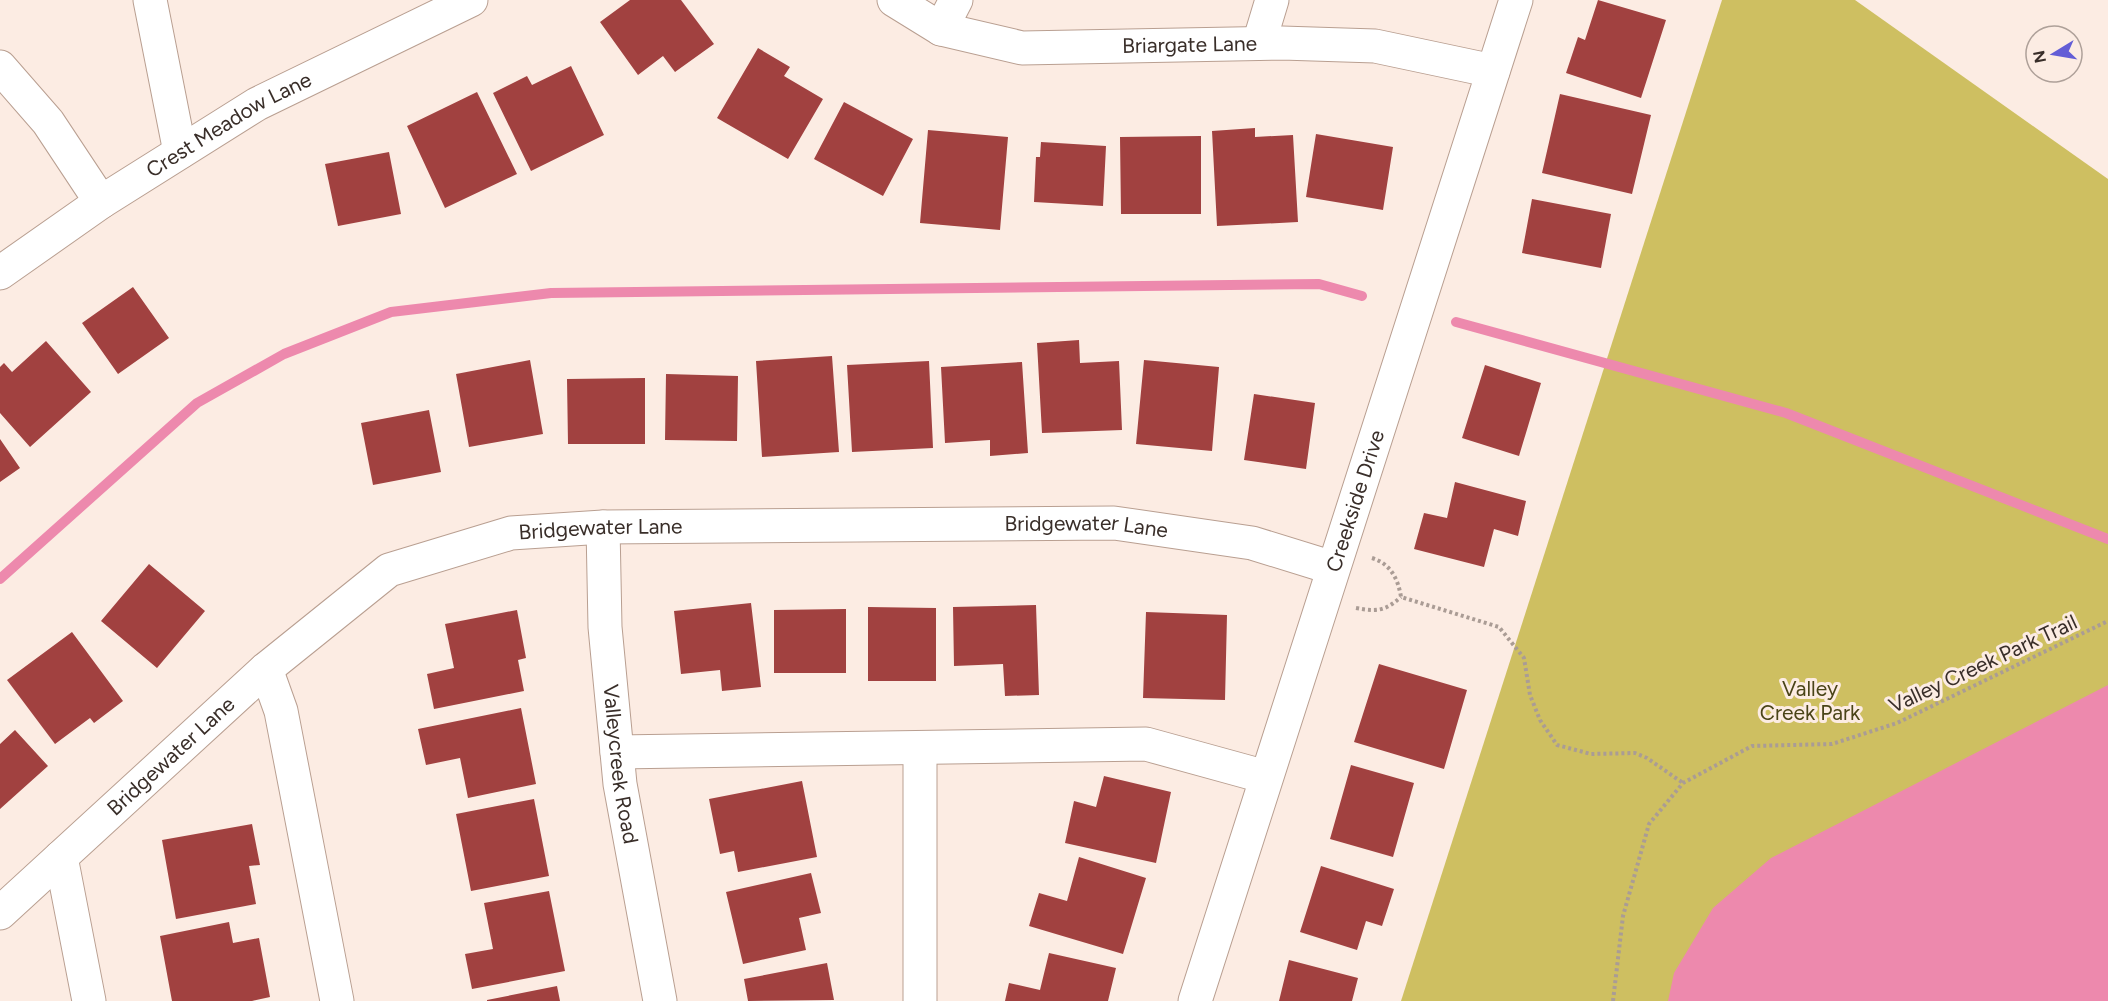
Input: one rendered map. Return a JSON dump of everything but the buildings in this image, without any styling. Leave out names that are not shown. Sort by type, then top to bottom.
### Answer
[{"type":"street","points":[[150,0],[180,152]]},
{"type":"street","name":"Crest Meadow Lane","points":[[0,273],[101,202],[257,104],[471,0]]},
{"type":"street","name":"Briargate Lane","points":[[894,0],[941,29],[1022,48],[1259,43],[1375,46],[1493,71]]},
{"type":"street","points":[[941,29],[956,0]]},
{"type":"street","points":[[1259,43],[1272,0]]},
{"type":"street","name":"Creekside Drive","points":[[1195,1001],[1516,0]]},
{"type":"street","points":[[0,67],[48,122],[101,202]]},
{"type":"street","name":"Bridgewater Lane","points":[[0,913],[266,669],[389,570],[511,533],[603,527],[1114,523],[1252,543],[1333,568]]},
{"type":"street","name":"Valleycreek Road","points":[[603,527],[605,627],[620,784],[660,1001]]},
{"type":"street","points":[[266,669],[281,711],[337,1001]]},
{"type":"street","points":[[617,752],[1146,744],[1266,777]]},
{"type":"street","points":[[920,748],[920,1001]]},
{"type":"street","points":[[61,857],[89,1001]]},
{"type":"path","points":[[1369,556],[1388,566],[1398,581],[1401,597]]},
{"type":"path","points":[[1353,608],[1377,612],[1388,609],[1401,597]]},
{"type":"path","points":[[1401,597],[1499,627],[1524,658],[1530,695],[1540,720],[1557,745],[1591,754],[1635,753],[1647,758],[1683,783]]},
{"type":"path","name":"Valley Creek Park Trail","points":[[1613,1001],[1623,916],[1649,824],[1683,783],[1752,746],[1833,744],[1897,723],[2108,621]]},
{"type":"green space","name":"Valley Creek Park","points":[[1722,0],[1855,0],[2108,179],[2108,1001],[1401,1001]]},
{"type":"shaded area","points":[[2108,685],[2108,1001],[1668,1001],[1674,973],[1713,908],[1771,858]]},
{"type":"waterway","points":[[0,579],[197,403],[284,354],[391,312],[551,293],[1319,284],[1362,296]]},
{"type":"waterway","points":[[1456,322],[1786,413],[2108,539]]}]
